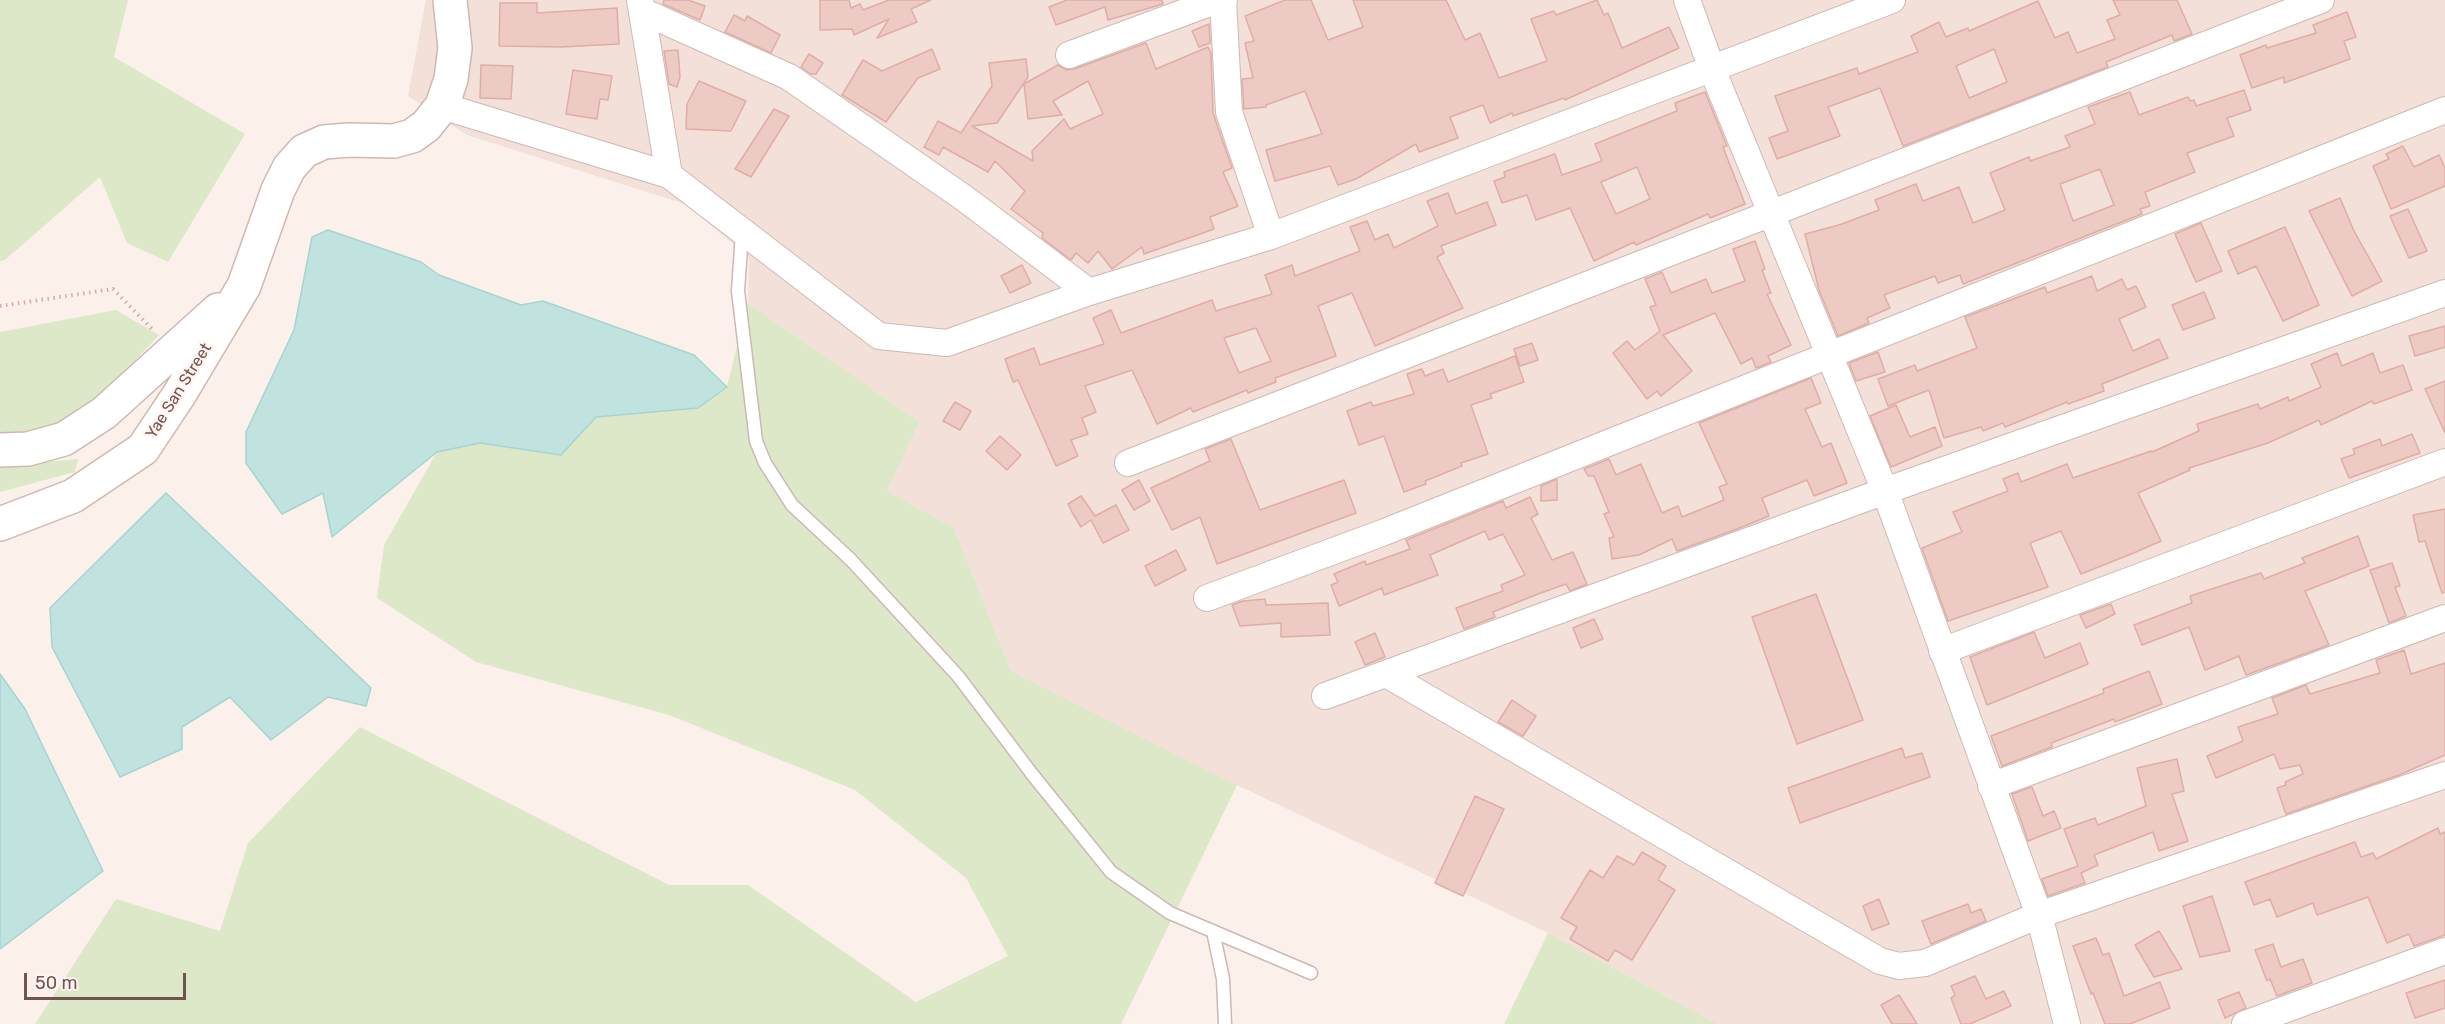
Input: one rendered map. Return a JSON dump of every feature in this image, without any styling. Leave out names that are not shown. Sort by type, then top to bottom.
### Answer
[{"type":"main road","points":[[442,106],[451,79],[455,48],[450,0]]},
{"type":"main road","name":"Yae San Street","points":[[0,524],[73,496],[143,449],[179,395],[244,286],[278,190],[290,168],[304,151],[324,142],[394,141],[412,136],[426,126],[442,106]]},
{"type":"main road","points":[[0,450],[28,449],[64,439],[104,413],[244,286]]},
{"type":"street","points":[[1069,55],[1223,0],[1229,112],[1271,236]]},
{"type":"street","points":[[1687,0],[1712,69],[1885,491],[2039,915],[2067,1024]]},
{"type":"street","points":[[442,106],[669,175],[879,336],[947,343],[1089,292],[1271,236],[1892,0]]},
{"type":"street","points":[[1128,463],[2321,0]]},
{"type":"street","points":[[641,5],[669,175]]},
{"type":"street","points":[[641,5],[789,77],[964,198],[1089,292]]},
{"type":"street","points":[[1207,598],[1382,533],[2445,110]]},
{"type":"street","points":[[1325,696],[1885,491],[2445,293]]},
{"type":"street","points":[[1942,651],[2445,462]]},
{"type":"street","points":[[1991,786],[2445,618]]},
{"type":"street","points":[[1386,674],[1880,961],[1899,966],[1925,963],[2039,915],[2445,775]]},
{"type":"street","points":[[2245,1024],[2445,951]]},
{"type":"lane","points":[[742,231],[738,291],[756,441],[765,463],[792,505],[851,560],[958,676],[1032,774],[1111,872],[1170,913],[1311,973]]},
{"type":"lane","points":[[1213,931],[1223,979],[1225,1024]]},
{"type":"path","points":[[0,306],[113,289],[173,351]]},
{"type":"shaded area","points":[[426,0],[2445,0],[2445,1024],[1718,1024],[1548,933],[1237,785],[1011,671],[954,528],[887,491],[920,422],[748,303],[749,257],[685,204],[467,135],[408,96]]},
{"type":"green space","points":[[0,0],[128,0],[114,57],[245,134],[168,262],[127,243],[100,177],[5,260],[0,261]]},
{"type":"green space","points":[[748,303],[920,422],[887,491],[954,528],[1011,671],[1237,785],[1121,1024],[35,1024],[116,899],[220,931],[248,843],[360,727],[669,885],[748,885],[916,1002],[1008,956],[966,878],[855,790],[669,715],[476,662],[377,598],[384,545],[437,452],[480,443],[560,455],[596,417],[698,408],[727,386]]},
{"type":"green space","points":[[116,310],[159,335],[73,427],[0,435],[0,332]]},
{"type":"green space","points":[[78,459],[75,472],[0,492],[0,466]]},
{"type":"green space","points":[[1548,933],[1718,1024],[1504,1024]]},
{"type":"water","points":[[328,230],[421,262],[439,275],[521,305],[543,301],[694,355],[727,387],[698,408],[596,417],[561,455],[480,443],[437,452],[332,537],[323,493],[282,514],[246,463],[246,432],[294,330],[312,237]]},
{"type":"water","points":[[166,493],[371,688],[366,706],[328,697],[271,740],[230,697],[182,727],[182,749],[120,777],[52,647],[50,608]]},
{"type":"water","points":[[0,674],[25,709],[103,871],[0,949]]},
{"type":"building","points":[[664,0],[688,0],[705,6],[700,20],[663,4]]},
{"type":"building","points":[[820,0],[849,0],[851,8],[860,4],[863,10],[889,0],[931,0],[911,9],[917,22],[877,38],[889,19],[854,35],[852,29],[820,30]]},
{"type":"building","points":[[1067,0],[1162,0],[1163,4],[1108,20],[1105,7],[1056,25],[1049,7]]},
{"type":"building","points":[[1285,0],[1311,0],[1328,40],[1363,27],[1353,0],[1446,0],[1465,40],[1480,33],[1499,78],[1547,61],[1531,19],[1554,11],[1556,15],[1597,0],[1604,15],[1608,13],[1622,48],[1669,27],[1679,48],[1565,100],[1564,98],[1513,116],[1512,113],[1490,123],[1483,105],[1450,117],[1458,138],[1419,152],[1416,144],[1356,179],[1338,185],[1330,166],[1275,181],[1266,150],[1322,134],[1305,91],[1266,105],[1266,107],[1244,109],[1242,79],[1253,78],[1245,43],[1254,41],[1245,16]]},
{"type":"building","points":[[2113,0],[2177,0],[2192,34],[2174,41],[2172,35],[2106,62],[2108,67],[1903,146],[1880,88],[1828,107],[1840,136],[1777,159],[1769,138],[1788,131],[1775,96],[1857,68],[1859,74],[1918,52],[1911,36],[1939,22],[1946,37],[1968,28],[1969,31],[2038,1],[2055,38],[2068,32],[2077,53],[2115,39],[2107,20],[2120,15]],"holes":[[[1994,49],[2007,82],[1969,98],[1956,66]]]},
{"type":"building","points":[[500,3],[537,3],[537,13],[617,8],[619,44],[561,47],[499,46]]},
{"type":"building","points":[[2347,12],[2356,37],[2344,41],[2350,59],[2284,83],[2284,77],[2252,88],[2240,55],[2266,45],[2267,48],[2316,33],[2313,25]]},
{"type":"building","points":[[734,15],[745,21],[747,16],[780,35],[771,53],[725,32]]},
{"type":"building","points":[[1209,24],[1210,43],[1199,47],[1192,31]]},
{"type":"building","points":[[1146,43],[1156,69],[1208,47],[1211,53],[1213,113],[1232,168],[1223,172],[1238,206],[1210,217],[1214,229],[1144,254],[1142,247],[1112,269],[1098,251],[1088,263],[1076,253],[1071,260],[1042,238],[1043,233],[1011,209],[1025,191],[995,161],[988,172],[943,147],[939,155],[924,147],[938,121],[961,133],[992,86],[989,63],[1026,59],[1028,77],[997,123],[972,126],[1033,161],[1032,151],[1064,119],[1070,129],[1103,114],[1088,81],[1053,101],[1062,115],[1028,119],[1024,84],[1058,65],[1066,70],[1074,69]]},
{"type":"building","points":[[932,49],[940,69],[918,78],[886,122],[842,95],[863,60],[882,71]]},
{"type":"building","points":[[678,50],[680,77],[677,87],[669,84],[664,51]]},
{"type":"building","points":[[809,54],[823,63],[816,74],[811,74],[801,67]]},
{"type":"building","points":[[481,65],[513,66],[511,99],[480,98]]},
{"type":"building","points":[[573,70],[612,76],[608,100],[600,99],[597,119],[566,114]]},
{"type":"building","points":[[699,81],[746,101],[731,131],[686,129],[687,104]]},
{"type":"building","points":[[2244,90],[2251,110],[2227,118],[2234,136],[2187,153],[2195,172],[2145,192],[2150,206],[2140,209],[2142,214],[1963,284],[1960,275],[1938,283],[1935,276],[1884,295],[1890,308],[1867,318],[1869,323],[1838,336],[1819,290],[1805,234],[1839,225],[1879,210],[1875,200],[1916,184],[1923,201],[1959,187],[1973,223],[2005,210],[1990,173],[2029,157],[2030,161],[2070,147],[2065,136],[2095,124],[2088,107],[2130,92],[2139,115],[2188,97],[2190,101],[2194,100],[2196,106]],"holes":[[[2100,169],[2114,205],[2073,221],[2060,184]]]},
{"type":"building","points":[[1705,92],[1727,146],[1723,147],[1745,204],[1710,218],[1708,214],[1636,245],[1634,242],[1594,261],[1570,208],[1536,220],[1527,195],[1502,203],[1494,181],[1505,177],[1504,172],[1555,154],[1562,175],[1602,161],[1595,144],[1677,111],[1675,103]],"holes":[[[1637,167],[1650,199],[1616,214],[1601,182]]]},
{"type":"building","points":[[774,109],[789,116],[751,177],[735,169]]},
{"type":"building","points":[[2403,146],[2414,167],[2439,155],[2445,168],[2445,186],[2391,209],[2373,166],[2389,159],[2386,154]]},
{"type":"building","points":[[1448,193],[1456,214],[1487,202],[1496,225],[1441,246],[1444,253],[1437,257],[1463,308],[1375,346],[1352,293],[1318,306],[1336,356],[1275,378],[1276,382],[1248,393],[1247,390],[1193,412],[1191,408],[1157,424],[1132,370],[1085,386],[1096,412],[1082,418],[1088,434],[1071,440],[1078,456],[1056,466],[1018,380],[1013,382],[1005,359],[1034,348],[1040,365],[1104,344],[1093,318],[1111,310],[1121,333],[1212,300],[1216,311],[1272,294],[1265,275],[1292,265],[1295,276],[1360,251],[1350,227],[1367,221],[1375,240],[1388,234],[1394,248],[1438,226],[1427,201]],"holes":[[[1256,328],[1271,361],[1239,373],[1224,338]]]},
{"type":"building","points":[[2340,198],[2354,231],[2382,281],[2352,296],[2309,211]]},
{"type":"building","points":[[2408,209],[2427,251],[2409,258],[2390,216]]},
{"type":"building","points":[[2201,223],[2222,271],[2196,282],[2175,234]]},
{"type":"building","points":[[2285,227],[2319,305],[2283,321],[2256,266],[2238,274],[2228,251]]},
{"type":"building","points":[[1755,241],[1765,269],[1762,270],[1771,293],[1767,294],[1791,345],[1768,356],[1771,362],[1756,368],[1752,358],[1741,364],[1715,313],[1663,335],[1692,371],[1661,396],[1657,391],[1647,399],[1613,353],[1627,341],[1635,350],[1660,331],[1650,307],[1656,305],[1645,279],[1662,272],[1671,293],[1706,279],[1712,293],[1745,281],[1733,249]]},
{"type":"building","points":[[1022,265],[1031,283],[1010,293],[1001,276]]},
{"type":"building","points":[[2092,276],[2097,291],[2122,279],[2127,290],[2136,286],[2146,307],[2119,319],[2133,351],[2159,339],[2168,358],[2102,384],[2104,391],[2068,404],[2067,402],[2005,427],[2003,423],[1983,431],[1981,427],[1944,438],[1929,390],[1888,406],[1878,379],[1915,365],[1917,371],[1977,348],[1965,317],[2045,287],[2047,293]]},
{"type":"building","points":[[2204,292],[2215,318],[2183,330],[2172,305]]},
{"type":"building","points":[[2445,326],[2445,347],[2415,356],[2409,336]]},
{"type":"building","points":[[1532,343],[1538,360],[1520,366],[1514,349]]},
{"type":"building","points":[[1878,352],[1885,372],[1856,381],[1849,363]]},
{"type":"building","points":[[2337,353],[2342,366],[2373,353],[2380,373],[2403,365],[2412,390],[2374,404],[2372,401],[2321,425],[2319,420],[2268,443],[2189,468],[2190,470],[2138,493],[2161,541],[2136,552],[2081,574],[2061,531],[2030,543],[2048,587],[1948,621],[1922,548],[1962,532],[1953,512],[2008,491],[2003,479],[2018,473],[2021,482],[2067,464],[2073,478],[2152,452],[2199,431],[2197,424],[2258,404],[2260,409],[2288,397],[2289,401],[2321,387],[2311,364]]},
{"type":"building","points":[[1515,356],[1524,382],[1490,394],[1492,398],[1471,405],[1488,454],[1461,463],[1462,466],[1404,492],[1384,436],[1359,445],[1347,411],[1371,402],[1373,406],[1414,394],[1407,374],[1422,369],[1425,376],[1443,369],[1448,382]]},
{"type":"building","points":[[1811,378],[1821,403],[1805,409],[1822,447],[1831,443],[1847,483],[1814,496],[1807,480],[1762,498],[1769,516],[1737,529],[1677,551],[1672,539],[1639,555],[1612,559],[1609,538],[1614,537],[1604,514],[1609,512],[1594,476],[1588,476],[1584,469],[1609,459],[1616,475],[1641,464],[1662,513],[1678,506],[1682,517],[1724,500],[1719,487],[1727,484],[1699,423]]},
{"type":"building","points":[[2445,381],[2445,433],[2425,389]]},
{"type":"building","points":[[955,402],[971,411],[960,430],[943,421]]},
{"type":"building","points":[[1896,405],[1910,437],[1935,427],[1942,446],[1891,467],[1870,416]]},
{"type":"building","points":[[2412,434],[2420,453],[2349,478],[2341,459],[2355,454],[2353,449],[2380,439],[2382,446]]},
{"type":"building","points":[[1000,436],[1021,455],[1007,470],[986,451]]},
{"type":"building","points":[[1231,439],[1260,510],[1344,480],[1356,513],[1217,564],[1200,517],[1172,530],[1151,488],[1210,461],[1205,449]]},
{"type":"building","points":[[1557,479],[1557,500],[1541,501],[1541,486]]},
{"type":"building","points":[[1139,480],[1150,501],[1134,510],[1122,490]]},
{"type":"building","points":[[1081,496],[1095,516],[1116,505],[1129,530],[1103,543],[1091,520],[1081,527],[1068,504]]},
{"type":"building","points":[[1530,497],[1538,514],[1531,518],[1552,560],[1573,552],[1587,584],[1570,591],[1566,584],[1538,594],[1493,612],[1495,617],[1464,629],[1456,608],[1503,591],[1501,585],[1525,575],[1503,534],[1489,540],[1485,531],[1430,555],[1438,575],[1384,595],[1382,588],[1339,606],[1331,585],[1338,582],[1334,574],[1365,561],[1366,565],[1410,549],[1406,540],[1503,501],[1506,508]]},
{"type":"building","points":[[2445,509],[2445,592],[2442,593],[2425,541],[2419,542],[2413,515]]},
{"type":"building","points":[[2358,536],[2369,566],[2305,591],[2329,645],[2246,675],[2239,656],[2205,670],[2189,627],[2142,645],[2134,625],[2192,603],[2190,596],[2261,573],[2264,579],[2305,563],[2302,558]]},
{"type":"building","points":[[1176,550],[1186,570],[1155,586],[1145,566]]},
{"type":"building","points":[[2392,563],[2400,586],[2395,587],[2406,616],[2389,623],[2370,570]]},
{"type":"building","points":[[1816,594],[1863,720],[1797,744],[1752,617]]},
{"type":"building","points":[[1265,599],[1266,605],[1328,603],[1330,635],[1281,637],[1281,623],[1240,626],[1232,605],[1243,601]]},
{"type":"building","points":[[2111,604],[2115,614],[2086,628],[2080,615]]},
{"type":"building","points":[[1594,619],[1603,639],[1581,648],[1573,628]]},
{"type":"building","points":[[2034,632],[2045,658],[2080,643],[2088,664],[1987,705],[1970,657]]},
{"type":"building","points":[[1375,633],[1385,657],[1365,665],[1355,642]]},
{"type":"building","points":[[2404,650],[2411,674],[2445,663],[2445,755],[2399,775],[2286,814],[2277,788],[2303,774],[2300,765],[2280,769],[2274,754],[2216,778],[2207,756],[2243,741],[2238,727],[2278,714],[2272,698],[2306,685],[2310,694],[2380,673],[2376,660]]},
{"type":"building","points":[[2149,671],[2162,704],[2051,743],[2052,747],[2002,766],[1991,736],[2104,693],[2103,689]]},
{"type":"building","points":[[1512,700],[1536,716],[1523,736],[1498,722]]},
{"type":"building","points":[[1902,748],[1905,758],[1922,753],[1930,777],[1800,823],[1788,788]]},
{"type":"building","points":[[2177,759],[2184,791],[2172,794],[2188,841],[2159,851],[2153,832],[2094,855],[2098,865],[2081,873],[2085,883],[2048,896],[2042,879],[2078,866],[2064,829],[2095,818],[2098,825],[2146,806],[2137,768]]},
{"type":"building","points":[[2032,787],[2043,816],[2054,811],[2061,828],[2028,841],[2012,794]]},
{"type":"building","points":[[1475,796],[1504,809],[1463,896],[1435,883]]},
{"type":"building","points":[[2438,828],[2440,834],[2445,832],[2445,935],[2414,946],[2409,934],[2387,943],[2368,897],[2317,915],[2313,903],[2277,917],[2270,899],[2254,905],[2245,882],[2355,842],[2361,857],[2373,853],[2376,859]]},
{"type":"building","points":[[1642,852],[1666,866],[1658,880],[1675,890],[1632,960],[1615,950],[1608,961],[1570,939],[1577,927],[1561,918],[1590,870],[1603,878],[1617,856],[1634,865]]},
{"type":"building","points":[[2212,896],[2230,951],[2200,957],[2183,906]]},
{"type":"building","points":[[1879,899],[1889,924],[1872,930],[1863,906]]},
{"type":"building","points":[[1968,904],[1971,913],[1981,909],[1986,921],[1931,944],[1922,921]]},
{"type":"building","points":[[2159,931],[2182,969],[2154,977],[2135,945]]},
{"type":"building","points":[[2096,938],[2103,955],[2109,953],[2124,996],[2160,982],[2170,1008],[2130,1024],[2105,1024],[2073,946]]},
{"type":"building","points":[[2273,944],[2281,967],[2303,959],[2312,983],[2277,996],[2270,979],[2267,981],[2255,950]]},
{"type":"building","points":[[1975,976],[1986,999],[2004,991],[2011,1006],[1970,1024],[1961,1024],[1951,998],[1955,995],[1951,986]]},
{"type":"building","points":[[2445,980],[2445,1008],[2415,1018],[2406,993]]},
{"type":"building","points":[[2239,992],[2246,1008],[2225,1018],[2218,1000]]},
{"type":"building","points":[[1899,995],[1917,1024],[1892,1024],[1881,1005]]}]
